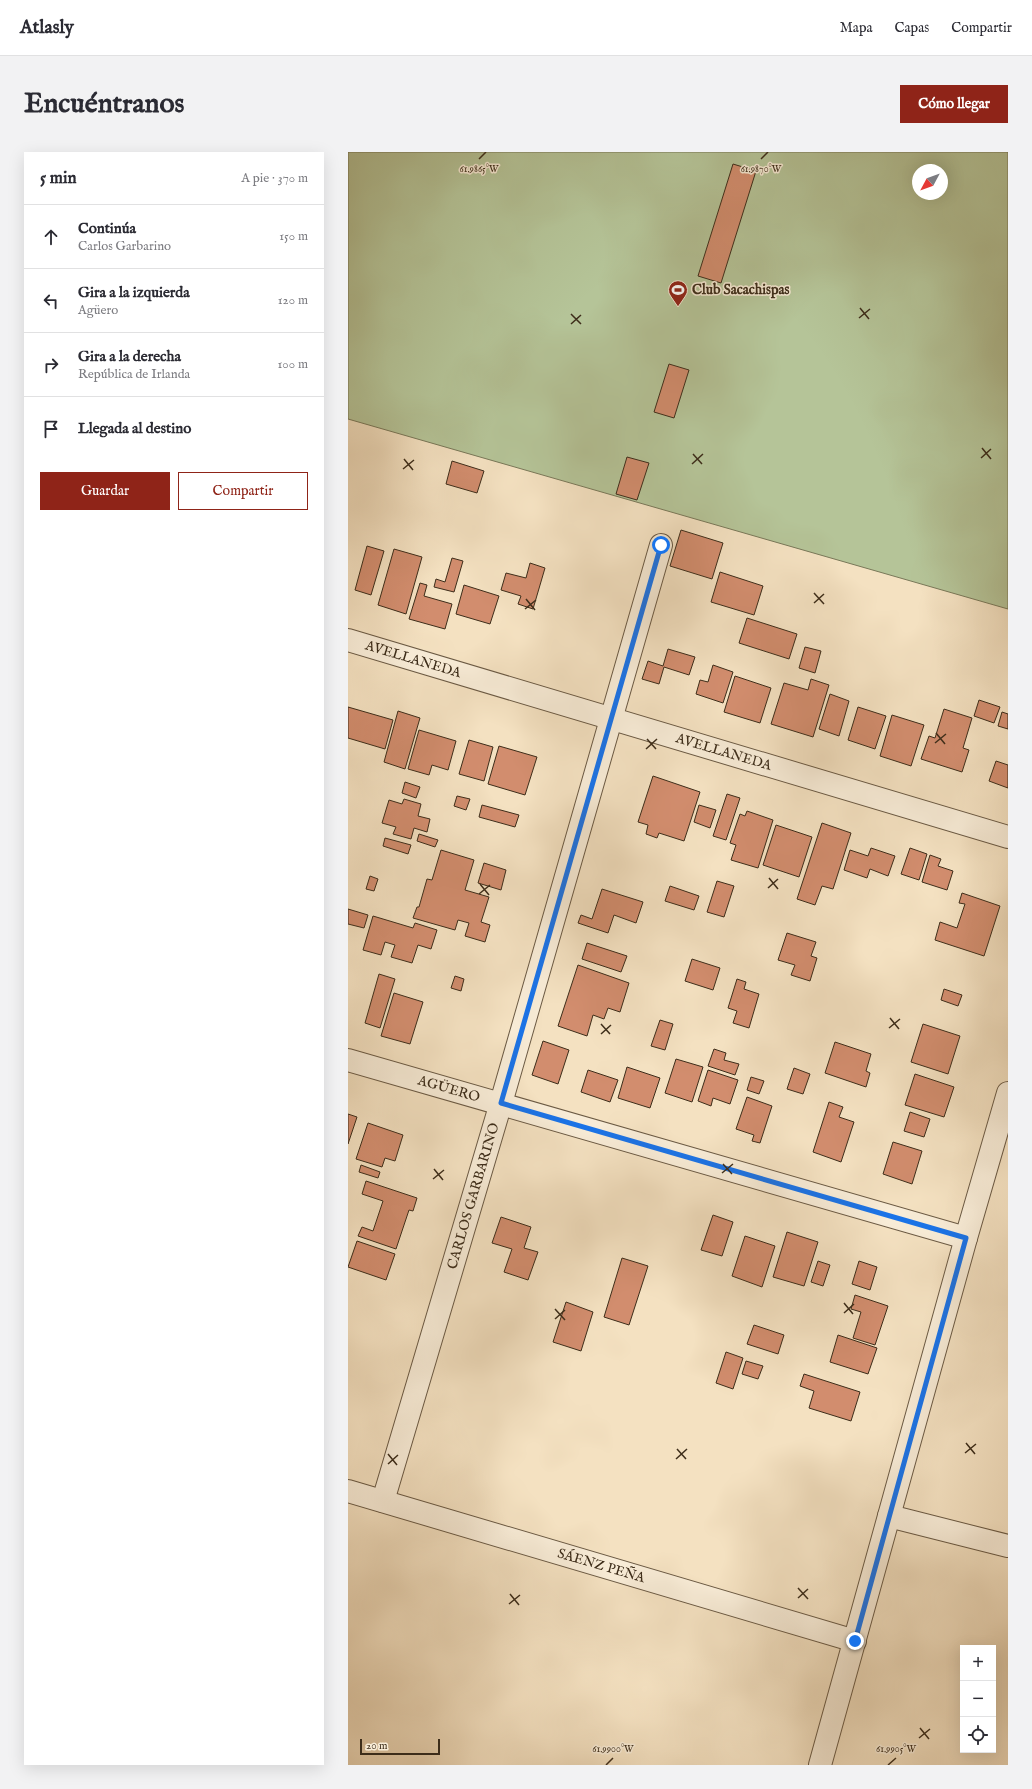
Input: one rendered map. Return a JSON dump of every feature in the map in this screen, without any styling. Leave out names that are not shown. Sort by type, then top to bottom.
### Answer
[{"type":"street","name":"CARLOS GARBARINO","points":[[383,1501],[501,1103],[661,545]]},
{"type":"street","name":"AVELLANEDA","points":[[348,640],[1008,837]]},
{"type":"street","name":"AGÜERO","points":[[348,1060],[966,1238]]},
{"type":"street","points":[[820,1765],[966,1238],[1008,1093]]},
{"type":"street","name":"SÁENZ PEÑA","points":[[348,1491],[855,1641]]},
{"type":"street","points":[[889,1516],[1008,1546]]},
{"type":"green space","name":"Club Sacachispas","points":[[348,152],[1008,152],[1008,609],[348,419]]},
{"type":"building","points":[[733,164],[756,171],[721,283],[698,276]]},
{"type":"building","points":[[669,364],[689,370],[674,418],[654,412]]},
{"type":"building","points":[[627,457],[649,463],[637,500],[616,494]]},
{"type":"building","points":[[452,461],[484,471],[477,493],[446,484]]},
{"type":"building","points":[[681,530],[723,543],[712,579],[670,566]]},
{"type":"building","points":[[367,546],[384,551],[371,595],[355,590]]},
{"type":"building","points":[[394,549],[422,557],[406,614],[378,605]]},
{"type":"building","points":[[452,558],[463,561],[454,592],[434,587],[436,579],[445,582]]},
{"type":"building","points":[[530,563],[545,568],[533,609],[518,604],[521,596],[501,590],[506,573],[526,578]]},
{"type":"building","points":[[720,572],[763,586],[754,615],[711,602]]},
{"type":"building","points":[[420,583],[427,585],[424,596],[452,604],[445,629],[409,619]]},
{"type":"building","points":[[464,585],[499,596],[490,624],[456,614]]},
{"type":"building","points":[[747,618],[797,634],[789,659],[739,643]]},
{"type":"building","points":[[805,647],[821,651],[815,673],[799,668]]},
{"type":"building","points":[[668,649],[695,657],[689,675],[664,667],[659,684],[642,679],[648,661],[663,666]]},
{"type":"building","points":[[713,665],[733,672],[723,703],[696,694],[700,680],[708,682]]},
{"type":"building","points":[[735,676],[771,688],[760,723],[724,712]]},
{"type":"building","points":[[811,679],[829,685],[813,737],[771,724],[784,683],[808,690]]},
{"type":"building","points":[[830,694],[849,701],[839,736],[819,729]]},
{"type":"building","points":[[979,700],[1000,707],[994,723],[974,716]]},
{"type":"building","points":[[348,707],[393,720],[385,749],[348,738]]},
{"type":"building","points":[[858,707],[886,716],[875,749],[848,740]]},
{"type":"building","points":[[944,709],[972,718],[963,748],[969,750],[962,772],[921,759],[929,736],[935,738]]},
{"type":"building","points":[[398,711],[420,718],[405,769],[384,762]]},
{"type":"building","points":[[1002,712],[1008,714],[1008,729],[998,726]]},
{"type":"building","points":[[892,715],[924,725],[911,766],[880,756]]},
{"type":"building","points":[[419,730],[456,741],[448,770],[432,765],[429,775],[408,769]]},
{"type":"building","points":[[469,740],[493,747],[484,781],[459,774]]},
{"type":"building","points":[[499,746],[537,757],[525,795],[488,784]]},
{"type":"building","points":[[996,761],[1008,765],[1008,788],[989,781]]},
{"type":"building","points":[[653,776],[700,792],[684,841],[659,833],[657,838],[646,834],[648,825],[638,822]]},
{"type":"building","points":[[405,782],[420,787],[416,798],[402,793]]},
{"type":"building","points":[[727,794],[740,798],[726,840],[713,836]]},
{"type":"building","points":[[457,796],[470,799],[466,810],[454,806]]},
{"type":"building","points":[[404,799],[421,804],[418,816],[430,819],[427,832],[414,828],[411,839],[393,834],[396,827],[382,823],[389,800],[402,804]]},
{"type":"building","points":[[482,805],[519,815],[515,827],[479,817]]},
{"type":"building","points":[[699,805],[716,810],[710,828],[694,822]]},
{"type":"building","points":[[747,811],[773,820],[758,868],[731,860],[736,845],[730,843],[740,814],[745,816]]},
{"type":"building","points":[[822,823],[851,833],[833,889],[822,886],[815,905],[797,899]]},
{"type":"building","points":[[776,825],[812,837],[799,877],[763,865]]},
{"type":"building","points":[[419,834],[438,840],[435,847],[417,841]]},
{"type":"building","points":[[385,838],[411,845],[408,854],[383,846]]},
{"type":"building","points":[[871,848],[895,856],[888,876],[870,869],[867,878],[844,870],[850,850],[868,856]]},
{"type":"building","points":[[910,848],[927,854],[919,880],[901,874]]},
{"type":"building","points":[[441,850],[474,860],[465,890],[489,897],[481,922],[490,925],[485,942],[465,936],[469,923],[458,920],[455,930],[413,918],[417,907],[419,907],[427,879],[432,880]]},
{"type":"building","points":[[930,855],[941,859],[938,866],[953,871],[947,890],[922,882]]},
{"type":"building","points":[[484,863],[506,870],[501,890],[478,883]]},
{"type":"building","points":[[370,876],[378,879],[374,891],[366,889]]},
{"type":"building","points":[[717,881],[734,886],[724,917],[707,912]]},
{"type":"building","points":[[670,886],[699,896],[694,910],[665,901]]},
{"type":"building","points":[[602,889],[643,902],[636,923],[614,915],[608,933],[578,923],[581,915],[592,919]]},
{"type":"building","points":[[962,893],[1000,906],[984,956],[935,940],[940,922],[957,928],[965,904],[959,903]]},
{"type":"building","points":[[348,909],[368,915],[364,928],[348,924]]},
{"type":"building","points":[[373,916],[413,928],[415,923],[437,930],[431,949],[418,945],[412,963],[391,957],[395,945],[385,942],[381,955],[363,950]]},
{"type":"building","points":[[787,933],[816,942],[811,956],[817,958],[810,981],[791,975],[795,965],[778,960]]},
{"type":"building","points":[[587,943],[627,956],[621,972],[582,959]]},
{"type":"building","points":[[692,959],[720,968],[713,990],[685,981]]},
{"type":"building","points":[[578,965],[629,983],[620,1012],[608,1008],[604,1019],[593,1015],[587,1036],[558,1026]]},
{"type":"building","points":[[379,974],[395,979],[380,1028],[365,1023]]},
{"type":"building","points":[[455,976],[464,979],[461,991],[451,988]]},
{"type":"building","points":[[737,979],[746,982],[744,989],[759,994],[749,1028],[733,1023],[737,1011],[728,1008]]},
{"type":"building","points":[[944,989],[962,995],[958,1006],[941,1000]]},
{"type":"building","points":[[394,993],[423,1002],[410,1044],[381,1036]]},
{"type":"building","points":[[660,1020],[673,1024],[665,1050],[651,1046]]},
{"type":"building","points":[[923,1024],[960,1036],[948,1074],[911,1062]]},
{"type":"building","points":[[543,1041],[569,1050],[558,1084],[532,1075]]},
{"type":"building","points":[[835,1042],[871,1054],[866,1071],[870,1073],[866,1087],[825,1073]]},
{"type":"building","points":[[714,1049],[726,1053],[724,1060],[739,1064],[735,1075],[708,1066]]},
{"type":"building","points":[[676,1059],[703,1067],[692,1102],[665,1093]]},
{"type":"building","points":[[627,1067],[660,1078],[650,1108],[618,1098]]},
{"type":"building","points":[[794,1068],[810,1074],[803,1094],[787,1089]]},
{"type":"building","points":[[588,1070],[618,1080],[610,1102],[581,1092]]},
{"type":"building","points":[[708,1070],[738,1080],[730,1104],[713,1098],[711,1106],[698,1101]]},
{"type":"building","points":[[915,1074],[954,1087],[944,1117],[905,1105]]},
{"type":"building","points":[[751,1077],[764,1081],[759,1094],[747,1090]]},
{"type":"building","points":[[747,1097],[772,1106],[760,1143],[752,1141],[754,1135],[736,1129]]},
{"type":"building","points":[[829,1102],[843,1107],[839,1117],[854,1122],[841,1162],[813,1152]]},
{"type":"building","points":[[910,1112],[930,1119],[924,1137],[904,1131]]},
{"type":"building","points":[[348,1114],[357,1117],[348,1144]]},
{"type":"building","points":[[368,1123],[403,1135],[395,1161],[385,1158],[382,1167],[356,1159]]},
{"type":"building","points":[[893,1142],[922,1151],[912,1184],[883,1174]]},
{"type":"building","points":[[361,1165],[380,1172],[378,1178],[359,1172]]},
{"type":"building","points":[[366,1181],[417,1198],[413,1211],[409,1210],[396,1249],[358,1236],[362,1227],[373,1231],[383,1201],[362,1194]]},
{"type":"building","points":[[713,1215],[733,1222],[722,1256],[701,1250]]},
{"type":"building","points":[[501,1217],[531,1227],[524,1248],[538,1252],[528,1280],[504,1272],[512,1249],[492,1243]]},
{"type":"building","points":[[787,1232],[818,1242],[804,1286],[773,1277]]},
{"type":"building","points":[[745,1236],[775,1246],[762,1287],[732,1276]]},
{"type":"building","points":[[357,1241],[395,1254],[386,1280],[348,1267]]},
{"type":"building","points":[[622,1258],[648,1266],[629,1325],[604,1317]]},
{"type":"building","points":[[818,1261],[830,1265],[823,1286],[811,1282]]},
{"type":"building","points":[[859,1261],[877,1267],[870,1290],[852,1284]]},
{"type":"building","points":[[855,1295],[888,1306],[875,1345],[853,1338],[861,1312],[851,1309]]},
{"type":"building","points":[[566,1302],[593,1312],[581,1351],[553,1342]]},
{"type":"building","points":[[754,1325],[784,1335],[778,1354],[747,1344]]},
{"type":"building","points":[[838,1335],[877,1348],[868,1374],[830,1362]]},
{"type":"building","points":[[726,1352],[743,1358],[733,1389],[716,1383]]},
{"type":"building","points":[[746,1361],[763,1366],[758,1379],[742,1374]]},
{"type":"building","points":[[804,1374],[860,1392],[851,1421],[809,1408],[814,1391],[800,1386]]},
{"type":"place","name":"Club Sacachispas","points":[[678,307]]},
{"type":"route","points":[[661,545],[501,1103],[966,1238],[855,1641]]}]
